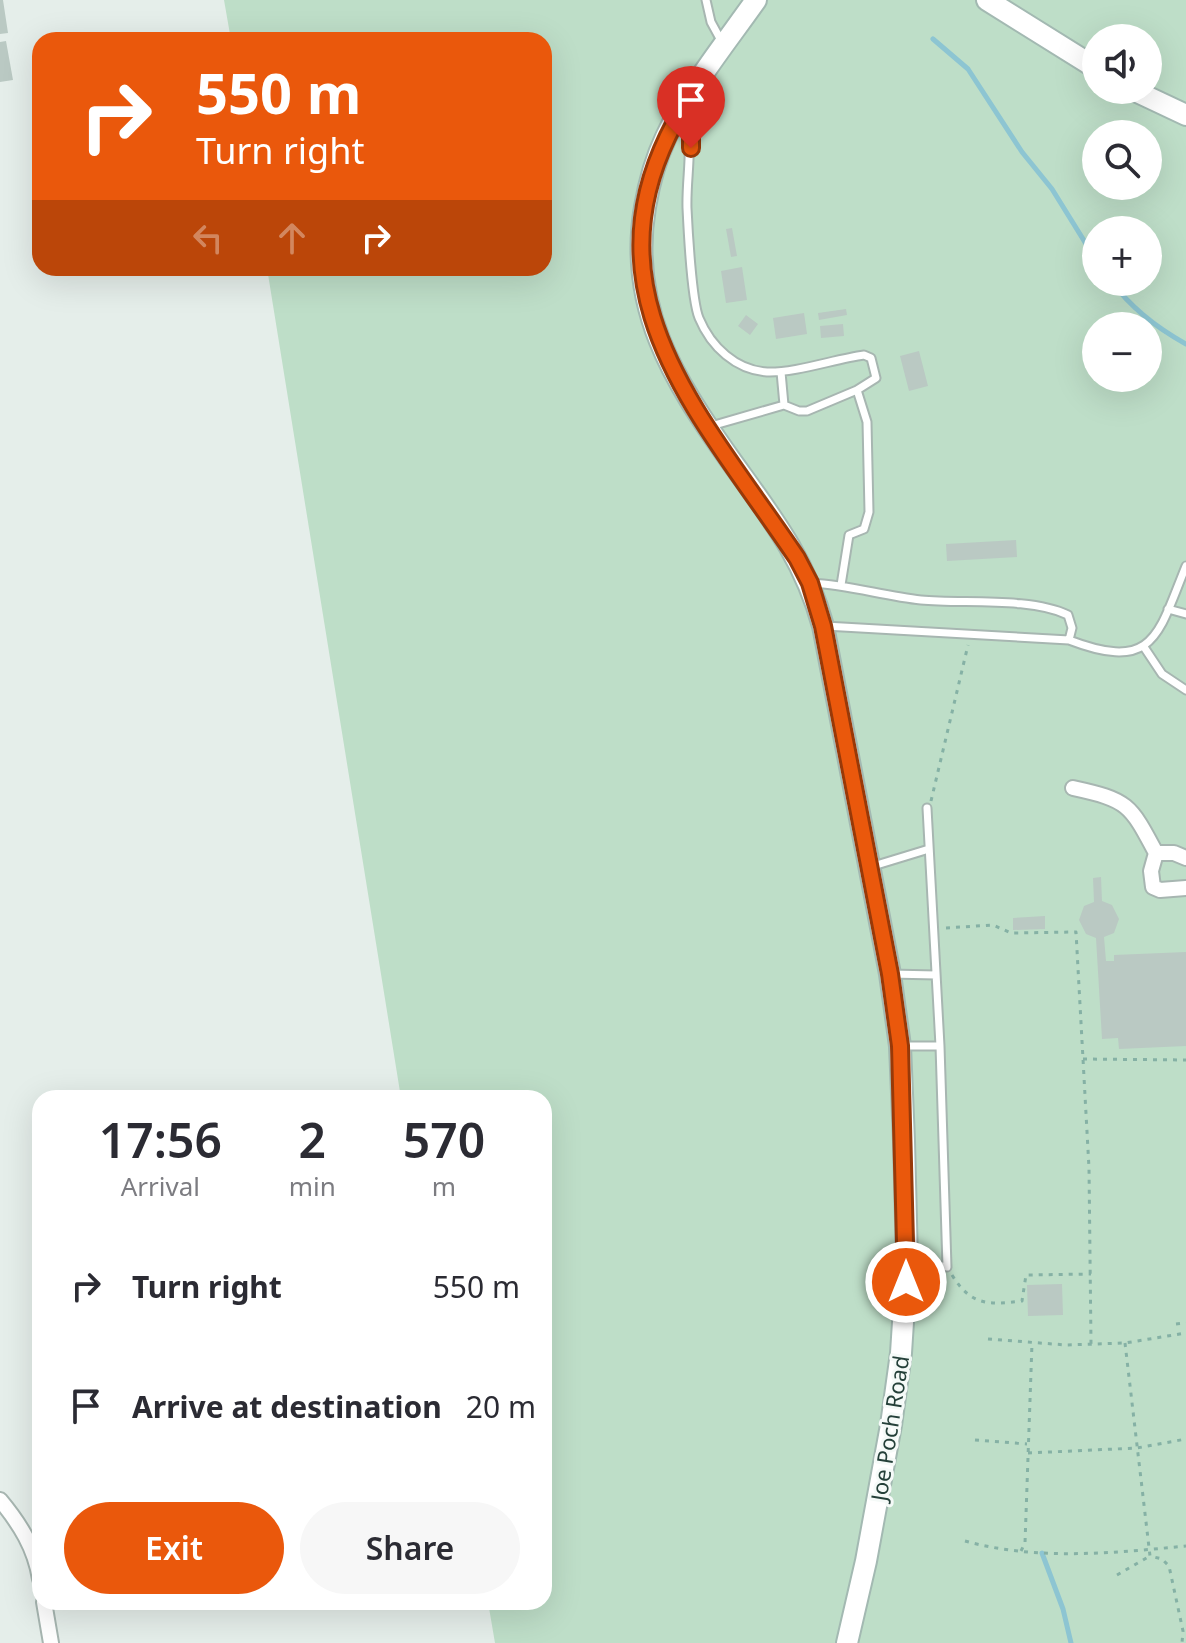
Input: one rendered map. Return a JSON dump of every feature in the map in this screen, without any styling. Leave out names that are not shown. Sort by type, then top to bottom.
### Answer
[{"type":"street","name":"Joe Poch Road","points":[[756,0],[666,137],[642,225],[641,266],[647,304],[671,369],[797,558],[810,583],[823,626],[867,868],[890,974],[900,1046],[907,1260],[901,1353],[891,1425],[866,1561],[847,1643]]},
{"type":"street","points":[[987,0],[1082,59]]},
{"type":"street","points":[[1162,104],[1186,115]]},
{"type":"street","points":[[1073,788],[1101,794],[1130,808],[1156,853],[1151,871],[1153,887],[1160,890],[1186,888]]},
{"type":"street","points":[[1156,853],[1174,853],[1186,858]]},
{"type":"street","points":[[0,1500],[23,1530],[32,1550]]},
{"type":"street","points":[[45,1610],[51,1643]]},
{"type":"lane","points":[[706,0],[711,22],[724,46]]},
{"type":"lane","points":[[683,108],[691,136],[687,207],[699,318],[713,341],[740,367],[781,372],[868,355],[874,364],[876,378],[857,390],[807,411],[784,405],[707,427]]},
{"type":"lane","points":[[781,372],[784,405]]},
{"type":"lane","points":[[841,585],[849,535],[864,529],[869,512],[867,422],[857,390]]},
{"type":"lane","points":[[823,626],[1069,640],[1112,652],[1144,647],[1158,632],[1186,566]]},
{"type":"lane","points":[[810,583],[841,585],[920,600],[1042,606],[1068,615],[1072,628],[1069,640]]},
{"type":"lane","points":[[1168,609],[1186,614]]},
{"type":"lane","points":[[1144,647],[1162,674],[1186,690]]},
{"type":"lane","points":[[907,1260],[947,1267],[940,1046],[927,808]]},
{"type":"lane","points":[[867,868],[929,849]]},
{"type":"lane","points":[[890,974],[936,975]]},
{"type":"lane","points":[[900,1046],[940,1046]]},
{"type":"path","points":[[927,808],[934,796],[971,633]]},
{"type":"path","points":[[934,928],[993,925],[1011,933],[1076,932],[1089,1168],[1091,1344]]},
{"type":"path","points":[[1083,1059],[1186,1060]]},
{"type":"path","points":[[947,1267],[965,1293],[990,1303],[1022,1301],[1026,1275],[1091,1274]]},
{"type":"path","points":[[1176,1324],[1186,1323]]},
{"type":"path","points":[[988,1339],[1032,1343],[1125,1343],[1186,1333]]},
{"type":"path","points":[[1020,1552],[1025,1543],[1032,1343]]},
{"type":"path","points":[[1125,1343],[1150,1556]]},
{"type":"path","points":[[1028,1453],[1137,1448],[1186,1439]]},
{"type":"path","points":[[975,1440],[1028,1444]]},
{"type":"path","points":[[965,1541],[1020,1552],[1093,1553],[1186,1546]]},
{"type":"path","points":[[1117,1575],[1150,1556],[1162,1559],[1169,1566],[1183,1631],[1182,1643]]},
{"type":"green space","points":[[224,0],[1186,0],[1186,1643],[495,1643],[489,1610],[552,1610],[552,1090],[400,1090],[268,276],[552,276],[552,32],[230,32]]},
{"type":"building","points":[[0,0],[3,0],[8,33],[0,34]]},
{"type":"building","points":[[6,41],[13,80],[0,82],[0,42]]},
{"type":"building","points":[[732,228],[737,256],[731,257],[726,229]]},
{"type":"building","points":[[742,267],[747,300],[726,303],[721,271]]},
{"type":"building","points":[[846,309],[847,315],[819,320],[818,313]]},
{"type":"building","points":[[804,313],[807,334],[776,339],[773,318]]},
{"type":"building","points":[[746,315],[758,324],[750,335],[738,326]]},
{"type":"building","points":[[843,324],[844,336],[821,338],[820,326]]},
{"type":"building","points":[[919,351],[928,386],[909,391],[900,356]]},
{"type":"building","points":[[1016,540],[1017,557],[947,561],[946,544]]},
{"type":"building","points":[[1101,877],[1102,901],[1112,905],[1119,919],[1114,933],[1104,937],[1106,961],[1114,961],[1114,955],[1186,952],[1186,1046],[1119,1049],[1118,1038],[1102,1039],[1096,938],[1086,934],[1079,920],[1084,906],[1094,902],[1093,878]]},
{"type":"building","points":[[1045,916],[1045,929],[1013,930],[1013,918]]},
{"type":"building","points":[[1062,1284],[1063,1315],[1028,1316],[1027,1285]]},
{"type":"waterway","points":[[933,39],[968,69],[1082,237]]},
{"type":"waterway","points":[[1124,296],[1146,317],[1186,344]]},
{"type":"waterway","points":[[1042,1553],[1063,1609],[1071,1643]]},
{"type":"route","points":[[691,148],[683,108],[666,137],[647,197],[640,254],[642,278],[657,336],[671,369],[693,407],[797,558],[810,583],[823,626],[867,868],[890,974],[900,1046],[906,1282]]}]
